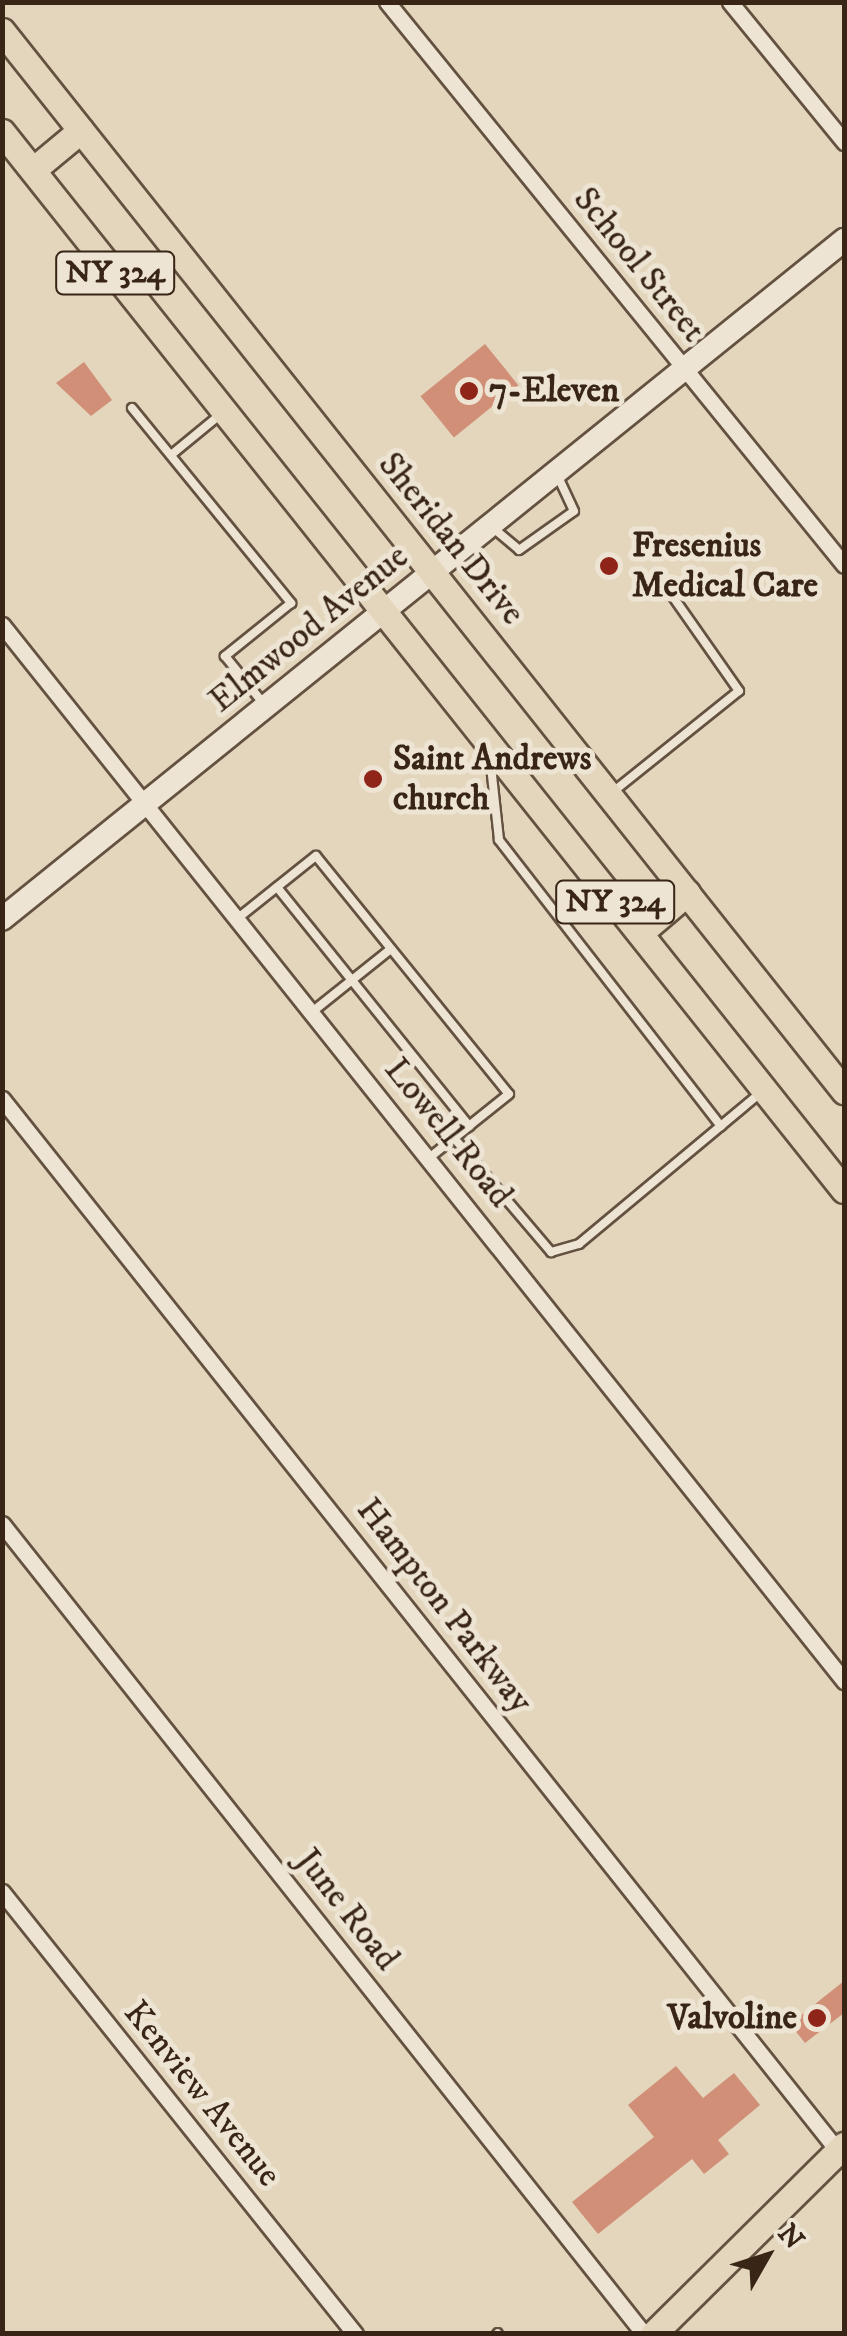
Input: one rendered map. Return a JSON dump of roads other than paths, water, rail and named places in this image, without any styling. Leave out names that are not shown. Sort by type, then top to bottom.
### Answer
[{"type":"main road","name":"Sheridan Drive","points":[[2,31],[844,1091]]},
{"type":"main road","points":[[33,170],[82,130]]},
{"type":"main road","name":"NY 324","points":[[2,132],[844,1190]]},
{"type":"main road","points":[[640,933],[687,893]]},
{"type":"main road","points":[[653,2334],[841,2148]]},
{"type":"street","name":"School Street","points":[[388,2],[844,565]]},
{"type":"street","points":[[730,2],[844,142]]},
{"type":"street","name":"Elmwood Avenue","points":[[2,920],[844,240]]},
{"type":"street","name":"Lowell Road","points":[[2,625],[844,1681]]},
{"type":"street","name":"Hampton Parkway","points":[[2,1099],[841,2148]]},
{"type":"street","name":"June Road","points":[[2,1524],[644,2334]]},
{"type":"street","name":"Kenview Avenue","points":[[2,1892],[354,2334]]},
{"type":"lane","points":[[132,408],[290,603],[226,656],[268,708]]},
{"type":"lane","points":[[171,455],[225,411]]},
{"type":"lane","points":[[492,527],[519,550],[574,511],[557,475]]},
{"type":"lane","points":[[609,795],[739,691],[674,598]]},
{"type":"lane","points":[[489,743],[498,840],[720,1126]]},
{"type":"lane","points":[[237,919],[316,856],[509,1094],[430,1157]]},
{"type":"lane","points":[[277,887],[469,1126]]},
{"type":"lane","points":[[312,1012],[391,949]]},
{"type":"lane","points":[[454,1138],[552,1252],[579,1244],[764,1089]]},
{"type":"place","name":"7-Eleven","points":[[469,391]]},
{"type":"place","name":"Fresenius Medical Care","points":[[609,566]]},
{"type":"place","name":"Saint Andrews church","points":[[373,779]]},
{"type":"place","name":"Valvoline","points":[[817,2018]]}]
